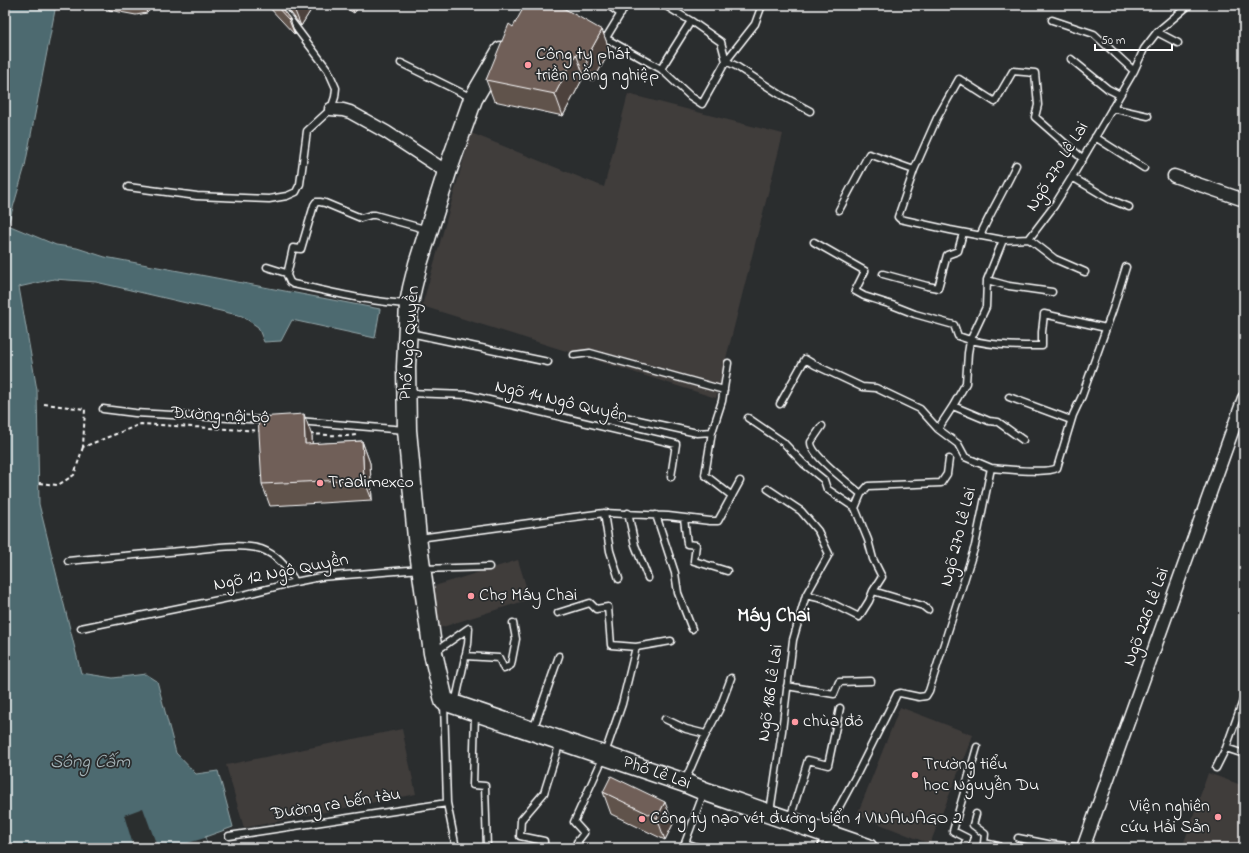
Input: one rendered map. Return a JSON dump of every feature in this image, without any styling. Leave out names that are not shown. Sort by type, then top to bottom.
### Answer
[{"type":"street","name":"Phố Ngô Quyền","points":[[450,703],[433,653],[421,569],[406,430],[409,304],[412,288],[447,172],[473,98],[509,38]]},
{"type":"street","points":[[331,109],[350,112],[386,132],[447,172]]},
{"type":"street","points":[[1174,176],[1244,200]]},
{"type":"street","name":"Ngõ 226 Lê Lai","points":[[1084,848],[1244,398]]},
{"type":"street","name":"Phố Lê Lai","points":[[450,703],[789,820],[823,840],[868,848]]},
{"type":"lane","points":[[128,187],[197,196],[269,199],[287,196],[296,192],[300,184],[308,131],[331,109],[336,88],[328,70],[279,5]]},
{"type":"lane","points":[[608,5],[621,14]]},
{"type":"lane","points":[[606,38],[626,5]]},
{"type":"lane","points":[[667,5],[666,6],[721,42],[726,61],[784,98],[810,111]]},
{"type":"lane","points":[[592,30],[661,69],[690,96],[702,104],[726,61],[755,24],[762,5]]},
{"type":"lane","name":"Ngõ 270 Lê Lai","points":[[914,170],[898,216],[899,218],[963,233],[1002,240],[1029,239],[1054,206],[1083,159],[1134,71],[1144,49],[1157,32],[1189,5]]},
{"type":"lane","points":[[1052,20],[1094,34],[1134,71]]},
{"type":"lane","points":[[661,69],[691,21]]},
{"type":"lane","points":[[1157,32],[1178,43]]},
{"type":"lane","points":[[1071,59],[1108,89],[1120,95]]},
{"type":"lane","points":[[401,63],[473,98]]},
{"type":"lane","points":[[839,210],[869,154],[914,170],[937,118],[959,79],[995,102],[1013,71],[1035,73],[1038,105],[1035,117],[1083,159]]},
{"type":"lane","points":[[1112,108],[1148,116]]},
{"type":"lane","points":[[1095,137],[1144,168]]},
{"type":"lane","points":[[980,236],[1016,165]]},
{"type":"lane","points":[[1072,177],[1109,199],[1129,207]]},
{"type":"lane","points":[[287,275],[293,248],[301,249],[316,202],[325,203],[360,218],[371,214],[429,230]]},
{"type":"lane","points":[[883,274],[938,288],[948,255],[958,251],[963,233]]},
{"type":"lane","points":[[1029,239],[1055,259],[1085,272]]},
{"type":"lane","points":[[938,429],[966,383],[970,341],[986,307],[988,280],[1002,240]]},
{"type":"lane","points":[[814,242],[865,271],[855,291],[864,296],[915,314],[954,324],[958,336],[970,341],[1042,346],[1044,314],[1106,328]]},
{"type":"lane","points":[[267,267],[284,272],[293,284],[358,298],[390,303],[409,304]]},
{"type":"lane","points":[[991,468],[1043,471],[1055,470],[1071,420],[1082,396],[1126,267]]},
{"type":"lane","points":[[988,280],[1009,286],[1052,292]]},
{"type":"lane","points":[[408,333],[548,362]]},
{"type":"lane","points":[[574,355],[590,353],[724,390]]},
{"type":"lane","name":"Ngõ 270 Lê Lai","points":[[780,404],[805,359],[862,387],[876,388],[920,409],[938,429],[958,444],[965,457],[991,468],[975,546],[929,691],[926,696],[900,693],[897,694],[823,840]]},
{"type":"lane","points":[[728,364],[722,401],[712,432],[705,475],[732,496]]},
{"type":"lane","name":"Ngõ 14 Ngô Quyền","points":[[406,392],[468,395],[676,444],[671,477]]},
{"type":"lane","points":[[1008,397],[1071,420]]},
{"type":"lane","points":[[953,406],[989,421],[998,422],[1023,440]]},
{"type":"lane","points":[[103,409],[269,420]]},
{"type":"lane","points":[[620,416],[697,433],[712,432]]},
{"type":"lane","points":[[748,418],[783,442],[804,464],[824,480],[827,489],[855,508],[868,540],[873,559],[882,577],[859,617],[823,599],[806,595]]},
{"type":"lane","points":[[291,421],[406,430]]},
{"type":"lane","points":[[822,426],[811,442],[812,448],[833,471],[861,494]]},
{"type":"lane","points":[[855,508],[861,494],[868,486],[941,483],[947,474],[949,459]]},
{"type":"lane","points":[[418,538],[604,513],[656,515],[710,521],[718,520],[740,481]]},
{"type":"lane","name":"Ngõ 186 Lê Lai","points":[[768,489],[801,511],[818,532],[829,554],[806,595],[793,640],[788,686],[769,813]]},
{"type":"lane","points":[[604,513],[610,551],[619,579]]},
{"type":"lane","points":[[628,513],[635,545],[648,578]]},
{"type":"lane","points":[[656,515],[674,573],[678,593],[692,629]]},
{"type":"lane","points":[[684,518],[686,544],[696,545],[694,561],[727,571]]},
{"type":"lane","points":[[68,561],[226,547],[253,547],[273,555],[288,569],[295,582]]},
{"type":"lane","name":"Ngõ 12 Ngô Quyền","points":[[81,628],[243,595],[295,582],[320,578],[421,569],[489,567]]},
{"type":"lane","points":[[873,591],[924,606],[928,610]]},
{"type":"lane","points":[[558,613],[590,603],[596,609],[608,607],[611,645],[636,647],[671,641]]},
{"type":"lane","points":[[465,656],[499,658],[504,669],[511,665],[516,639],[514,623]]},
{"type":"lane","points":[[433,653],[468,628],[468,644],[450,703],[447,803],[456,848]]},
{"type":"lane","points":[[582,848],[577,842],[584,833],[574,822],[604,756],[622,704],[636,647]]},
{"type":"lane","points":[[533,731],[559,656]]},
{"type":"lane","points":[[685,783],[706,734],[720,710],[731,678]]},
{"type":"lane","points":[[788,686],[834,694],[839,682],[871,681]]},
{"type":"lane","points":[[1216,768],[1226,748],[1244,698]]},
{"type":"lane","points":[[789,820],[808,760],[828,765],[840,708]]},
{"type":"lane","points":[[475,711],[473,784],[485,786],[487,848]]},
{"type":"lane","points":[[665,719],[686,729],[706,734]]},
{"type":"lane","points":[[544,848],[544,841],[520,836],[521,820],[544,793],[560,741]]},
{"type":"lane","points":[[963,848],[967,838],[953,831],[977,747]]},
{"type":"lane","points":[[1226,748],[1244,754]]},
{"type":"lane","points":[[700,848],[685,843],[704,791]]},
{"type":"lane","name":"Đường ra bến tàu","points":[[229,836],[447,803]]},
{"type":"lane","points":[[976,814],[973,825],[985,834],[984,843],[998,846],[998,848]]},
{"type":"lane","points":[[1018,838],[1048,844],[1084,848]]},
{"type":"path","points":[[40,483],[58,485],[74,475],[83,447],[86,409],[44,404]]},
{"type":"path","name":"Đường nội bộ","points":[[83,447],[141,424],[268,431]]},
{"type":"path","points":[[308,434],[347,436],[362,434]]},
{"type":"shaded area","points":[[628,94],[783,134],[716,398],[422,306],[471,133],[604,187]]},
{"type":"shaded area","name":"Chợ Máy Chai","points":[[518,560],[530,599],[424,633],[412,593]]},
{"type":"shaded area","name":"Trường tiểu học Nguyễn Du","points":[[900,707],[973,735],[930,844],[857,815]]},
{"type":"shaded area","points":[[402,729],[416,794],[244,828],[226,765]]},
{"type":"shaded area","name":"Viện nghiên cứu Hải Sản","points":[[1208,773],[1244,786],[1244,848],[1182,848]]},
{"type":"water","name":"Sông Cấm","points":[[5,5],[56,5],[25,166],[8,225],[56,245],[77,248],[105,257],[380,309],[375,338],[292,320],[281,341],[264,342],[258,327],[242,316],[96,282],[54,279],[19,287],[37,390],[39,504],[81,673],[113,678],[146,674],[157,681],[176,753],[196,774],[218,771],[233,827],[205,837],[208,848],[5,848]]},
{"type":"pier","points":[[143,808],[157,846],[160,848],[134,848],[124,815]]},
{"type":"pier","points":[[205,838],[208,848],[171,848]]},
{"type":"building","points":[[275,5],[279,5],[290,19],[289,20]]},
{"type":"building","points":[[290,5],[299,5],[295,11]]},
{"type":"building","points":[[525,5],[558,5],[602,30],[586,59],[576,54],[555,94],[486,80],[509,24],[513,27]]},
{"type":"building","points":[[304,414],[305,444],[362,441],[364,479],[262,484],[258,417]]},
{"type":"building","points":[[611,776],[665,802],[657,818],[603,792]]},
{"type":"place","name":"Công ty phát triền nông nghiệp","points":[[528,65]]},
{"type":"place","name":"Tradimexco","points":[[320,483]]},
{"type":"place","name":"Chợ Máy Chai","points":[[471,596]]},
{"type":"place","name":"chùa đỏ","points":[[795,722]]},
{"type":"place","name":"Trường tiểu học Nguyễn Du","points":[[915,775]]},
{"type":"place","name":"Viện nghiên cứu Hải Sản","points":[[1218,817]]},
{"type":"place","name":"Công ty nạo vét đường biển 1 VINAWAGO 2","points":[[642,819]]},
{"type":"district","name":"Máy Chai","points":[[774,616]]}]
